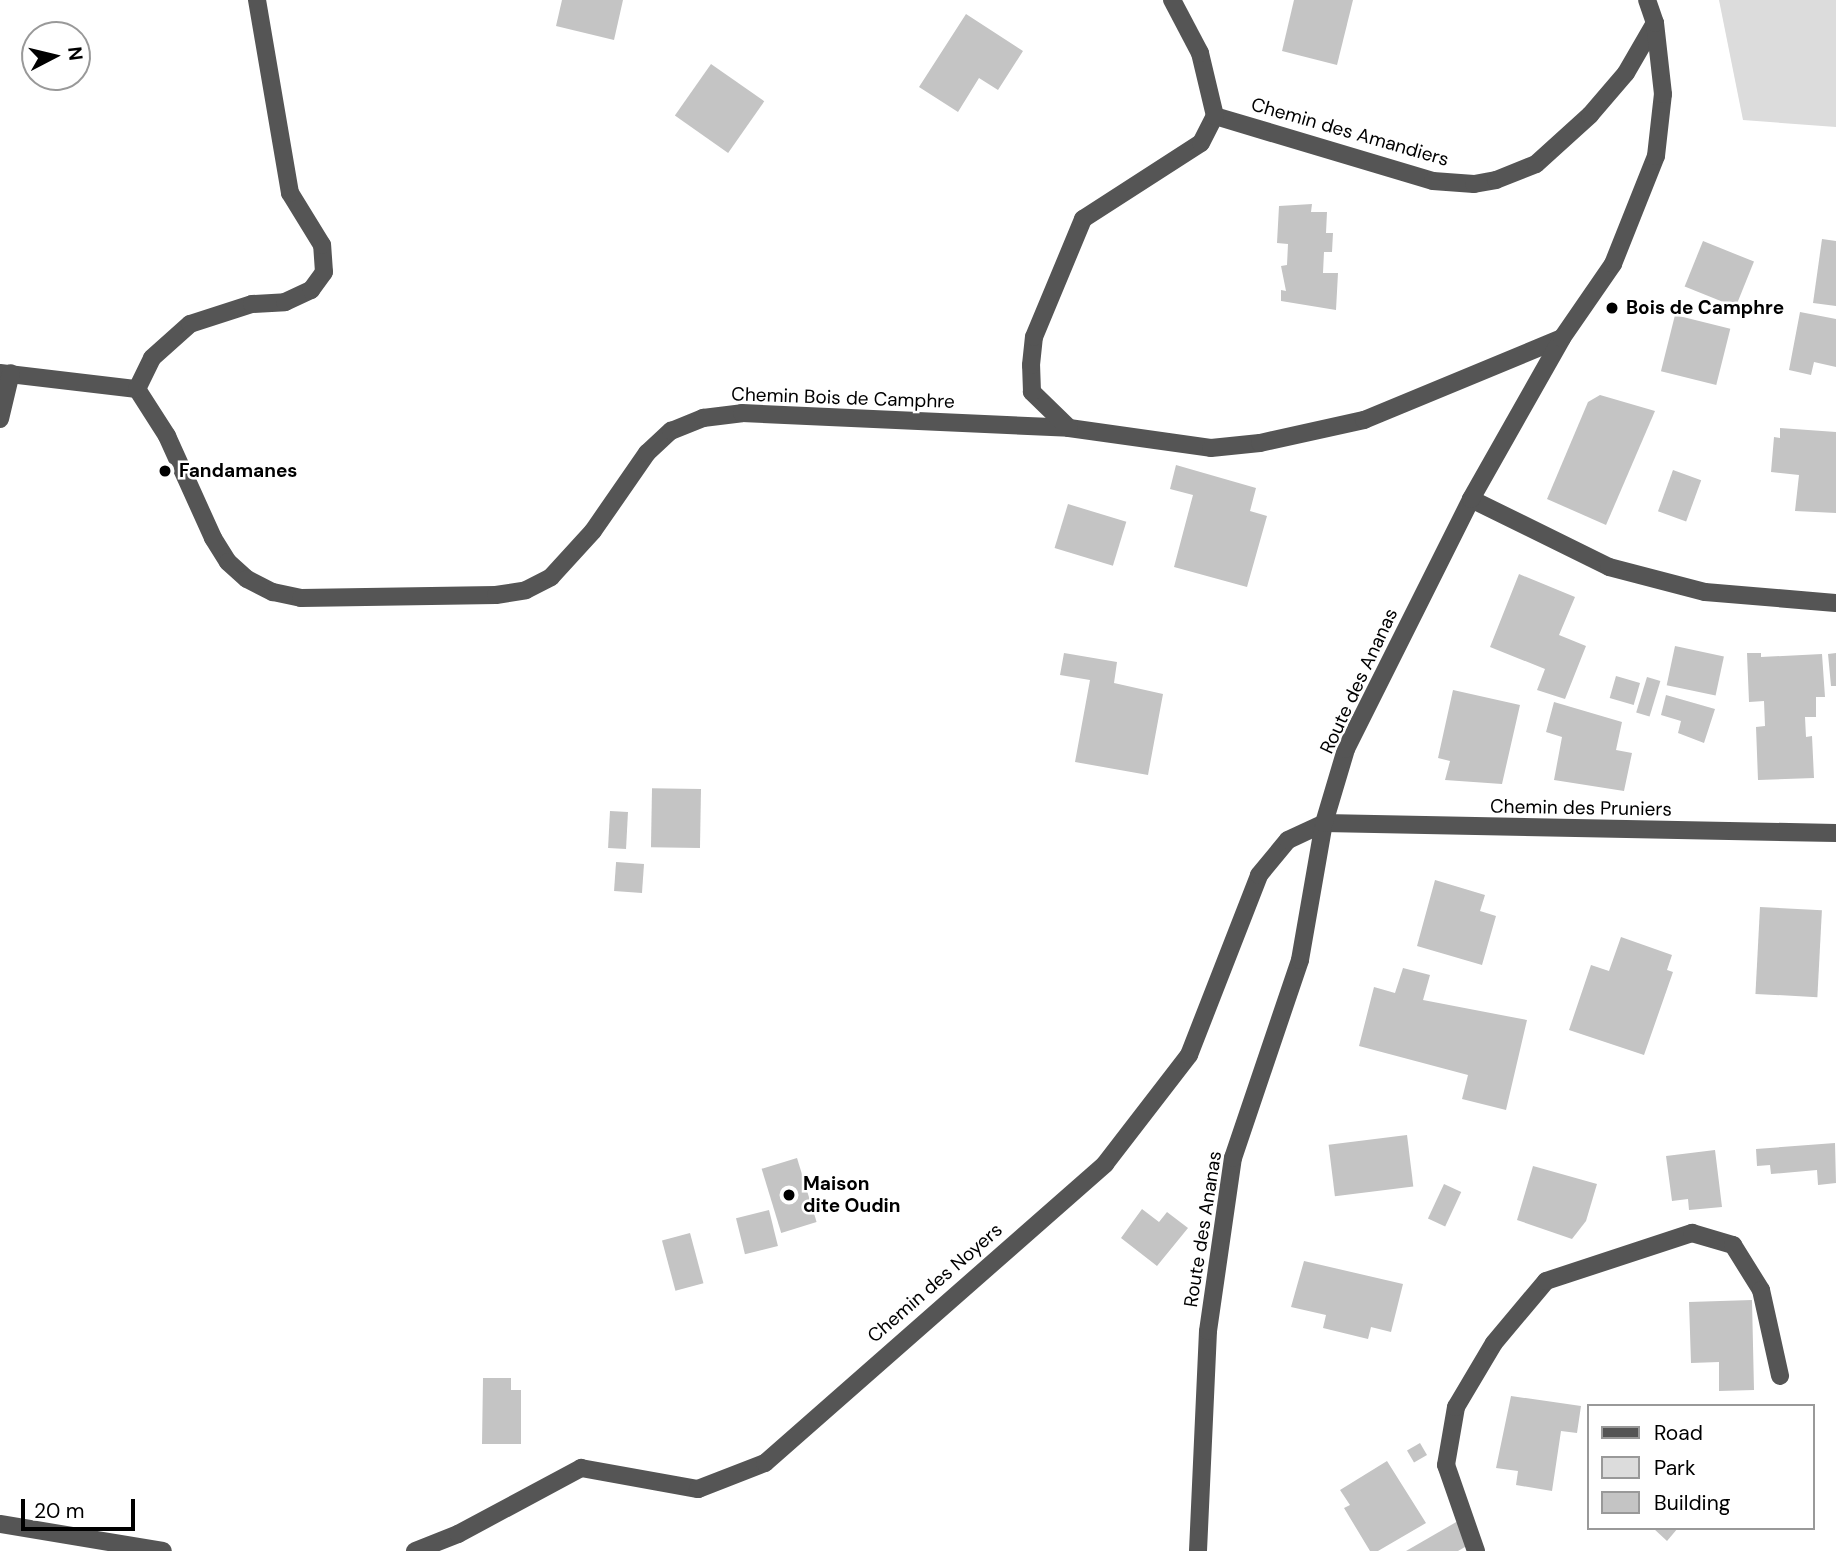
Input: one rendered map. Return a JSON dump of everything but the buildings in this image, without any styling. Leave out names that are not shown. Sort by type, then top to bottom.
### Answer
[{"type":"street","points":[[0,419],[6,373],[137,389],[152,358],[190,324],[252,304],[285,302],[311,289],[324,272],[322,245],[290,193],[257,0]]},
{"type":"street","points":[[1069,428],[1032,393],[1031,365],[1034,337],[1083,219],[1201,143],[1215,116],[1200,53],[1172,0]]},
{"type":"street","name":"Route des Ananas","points":[[1198,1551],[1208,1331],[1233,1158],[1300,960],[1324,823],[1346,749],[1471,499],[1562,338],[1613,264],[1656,156],[1663,94],[1655,23],[1647,0]]},
{"type":"street","name":"Chemin des Amandiers","points":[[1215,116],[1433,181],[1474,184],[1496,180],[1536,164],[1590,115],[1626,73],[1655,23]]},
{"type":"street","name":"Chemin Bois de Camphre","points":[[137,389],[167,436],[228,562],[273,592],[301,598],[496,595],[526,590],[551,577],[572,557],[647,453],[671,431],[703,418],[742,413],[1069,428],[1211,448],[1261,443],[1364,420],[1562,338]]},
{"type":"street","points":[[1471,499],[1609,567],[1705,592],[1836,603]]},
{"type":"street","name":"Chemin des Pruniers","points":[[1324,823],[1836,833]]},
{"type":"street","name":"Chemin des Noyers","points":[[415,1551],[458,1535],[581,1468],[698,1489],[765,1463],[1105,1164],[1189,1055],[1259,875],[1288,840],[1324,823]]},
{"type":"street","points":[[1476,1551],[1446,1465],[1456,1407],[1494,1343],[1546,1281],[1692,1233],[1733,1245],[1761,1290],[1780,1376]]},
{"type":"street","points":[[0,1524],[163,1551]]},
{"type":"green space","points":[[1719,0],[1836,0],[1836,127],[1743,120]]},
{"type":"place","name":"Bois de Camphre","points":[[1612,308]]},
{"type":"place","name":"Fandamanes","points":[[165,471]]},
{"type":"place","name":"Maison dite Oudin","points":[[789,1195]]}]
